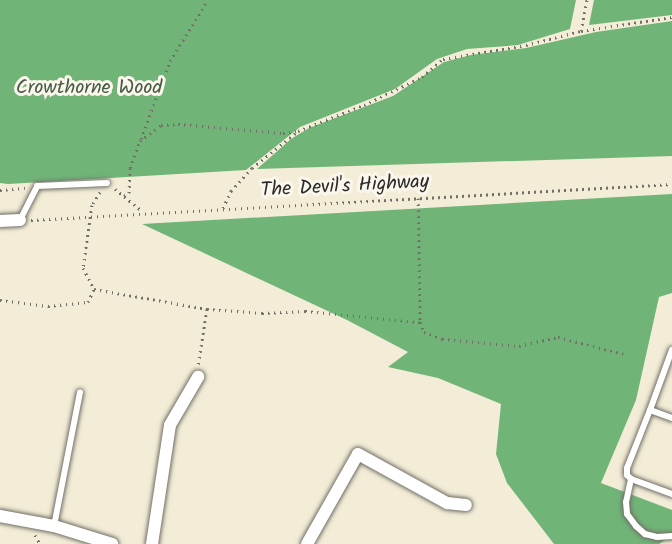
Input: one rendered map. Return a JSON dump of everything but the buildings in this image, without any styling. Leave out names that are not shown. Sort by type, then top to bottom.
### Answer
[{"type":"street","points":[[0,221],[20,220]]},
{"type":"street","points":[[152,544],[170,425],[198,377]]},
{"type":"street","points":[[307,544],[358,454],[447,503],[466,505]]},
{"type":"street","points":[[0,516],[54,526],[112,544]]},
{"type":"lane","points":[[20,220],[38,186],[107,183]]},
{"type":"lane","points":[[672,350],[627,468],[627,475],[632,479],[672,494]]},
{"type":"lane","points":[[54,526],[80,392]]},
{"type":"lane","points":[[650,410],[672,418]]},
{"type":"lane","points":[[632,479],[626,502],[627,514],[645,534],[657,537],[672,536]]},
{"type":"path","points":[[124,196],[129,193],[130,168],[170,61],[208,0]]},
{"type":"path","points":[[581,31],[587,0]]},
{"type":"path","points":[[140,141],[160,125],[178,124],[283,134],[364,105],[422,77],[443,59],[526,45],[581,31],[672,17]]},
{"type":"path","points":[[223,208],[231,191],[252,168],[298,130]]},
{"type":"path","points":[[94,290],[83,267],[92,205],[107,183],[144,212]]},
{"type":"path","name":"The Devil's Highway","points":[[20,220],[672,184]]},
{"type":"path","points":[[0,190],[38,186]]},
{"type":"path","points":[[418,198],[420,322],[424,332],[442,339],[519,346],[558,337],[627,356]]},
{"type":"path","points":[[0,300],[48,306],[88,302],[94,290]]},
{"type":"path","points":[[94,290],[207,309],[262,313],[305,312],[420,322]]},
{"type":"path","points":[[198,377],[198,356],[207,309]]},
{"type":"green space","name":"Crowthorne Wood","points":[[0,0],[576,0],[570,29],[518,45],[467,49],[437,59],[395,89],[300,127],[246,170],[8,184],[0,183]]},
{"type":"green space","points":[[594,0],[672,0],[672,15],[589,25]]},
{"type":"green space","points":[[672,21],[672,156],[257,169],[291,139],[309,128],[393,96],[444,62],[471,55],[526,48],[596,32]]},
{"type":"green space","points":[[672,194],[672,293],[659,297],[636,400],[601,483],[672,510],[672,536],[659,544],[554,544],[507,483],[496,454],[501,404],[438,378],[388,367],[408,352],[347,320],[142,224]]}]
